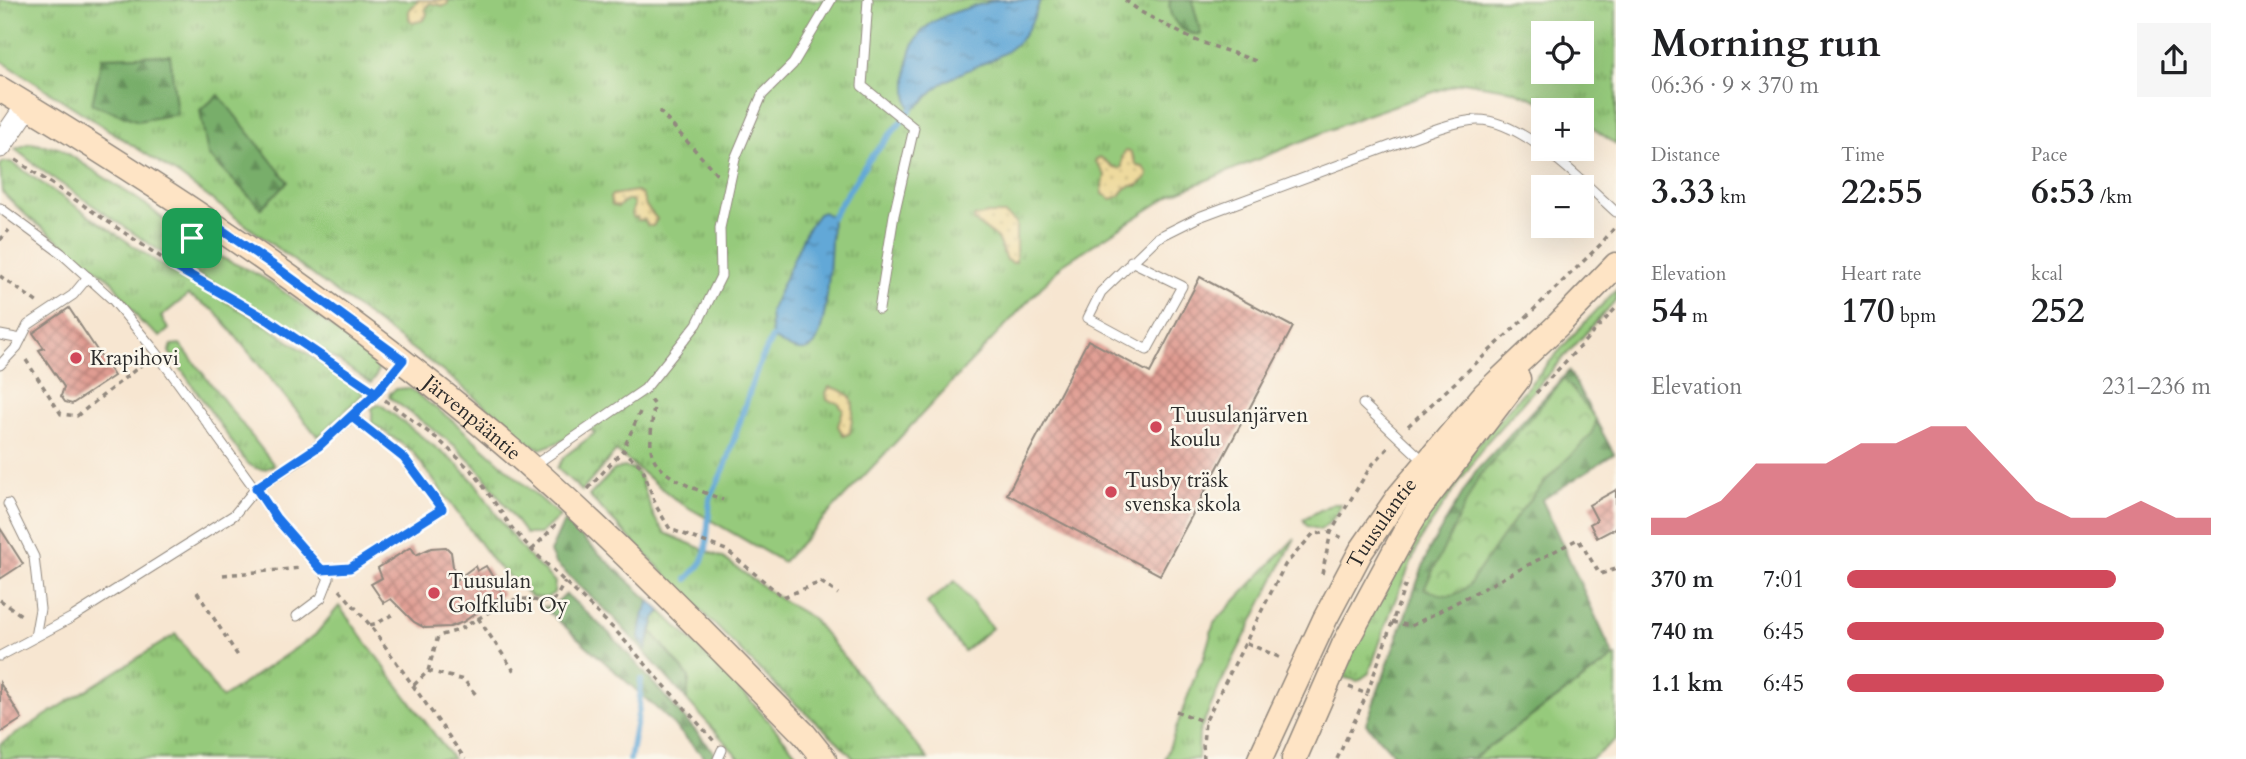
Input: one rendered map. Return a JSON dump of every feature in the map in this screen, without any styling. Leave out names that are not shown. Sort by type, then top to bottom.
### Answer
[{"type":"main road","name":"Järvenpääntie","points":[[0,89],[206,219],[403,360],[531,467],[621,548],[804,734],[824,759]]},
{"type":"main road","name":"Tuusulantie","points":[[1294,759],[1344,645],[1414,516],[1434,470],[1485,394],[1616,265]]},
{"type":"main road","name":"Tuusulantie","points":[[1260,759],[1325,619],[1361,551],[1399,496],[1434,470]]},
{"type":"street","points":[[6,151],[28,105]]},
{"type":"lane","points":[[531,467],[645,389],[697,324],[720,276],[720,228],[735,159],[762,95],[793,64],[831,0]]},
{"type":"lane","points":[[868,0],[862,86],[914,128],[894,215],[879,309]]},
{"type":"lane","points":[[1131,261],[1182,286],[1147,350],[1088,318],[1101,292],[1131,261],[1157,237],[1199,217],[1450,124],[1480,120],[1513,128],[1536,144],[1616,212]]},
{"type":"lane","points":[[0,208],[61,253],[113,300],[156,352],[276,518],[329,578],[321,597],[297,616]]},
{"type":"lane","points":[[0,365],[19,343],[28,325],[74,295],[88,277]]},
{"type":"lane","points":[[0,335],[19,343]]},
{"type":"lane","points":[[0,656],[71,618],[233,515],[256,488],[302,459],[352,417],[403,360]]},
{"type":"lane","points":[[1363,404],[1434,470]]},
{"type":"lane","points":[[320,568],[350,568],[442,509],[404,458],[352,417]]},
{"type":"lane","points":[[8,504],[34,557],[40,609],[36,638]]},
{"type":"path","points":[[1125,0],[1141,12],[1192,39],[1256,61]]},
{"type":"path","points":[[659,111],[729,186]]},
{"type":"path","points":[[6,151],[174,266],[268,320],[376,393],[439,440],[475,474],[512,528],[532,550],[616,631],[720,754]]},
{"type":"path","points":[[174,266],[206,219]]},
{"type":"path","name":"Tuusulantie","points":[[1331,532],[1371,466],[1420,412],[1525,318],[1616,226]]},
{"type":"path","points":[[0,276],[50,311]]},
{"type":"path","points":[[1528,402],[1616,308]]},
{"type":"path","points":[[19,343],[61,414],[77,416],[156,352]]},
{"type":"path","points":[[585,493],[623,450],[641,410],[645,389]]},
{"type":"path","points":[[645,389],[654,404],[651,450],[657,465],[677,480],[723,500]]},
{"type":"path","points":[[623,450],[642,467],[656,506],[670,528],[726,550],[783,597],[821,582],[838,594]]},
{"type":"path","points":[[532,550],[562,518]]},
{"type":"path","points":[[1204,759],[1205,722],[1285,565],[1313,534],[1331,532],[1345,539]]},
{"type":"path","points":[[1392,622],[1411,626],[1578,539],[1600,574],[1616,569]]},
{"type":"path","points":[[223,575],[320,568]]},
{"type":"path","points":[[1337,759],[1367,694],[1410,569]]},
{"type":"path","points":[[329,578],[370,625],[465,759]]},
{"type":"path","points":[[414,685],[428,671],[438,636],[459,630],[509,600],[527,599],[545,603],[555,599],[565,582]]},
{"type":"path","points":[[197,592],[238,656]]},
{"type":"path","points":[[0,600],[37,626]]},
{"type":"path","points":[[370,625],[393,614]]},
{"type":"path","points":[[478,618],[514,671]]},
{"type":"path","points":[[1247,643],[1281,657]]},
{"type":"path","points":[[428,671],[464,680],[477,696]]},
{"type":"path","points":[[1348,687],[1367,694]]},
{"type":"path","points":[[1176,712],[1205,722]]},
{"type":"green space","points":[[0,0],[1616,0],[1616,144],[1594,129],[1594,98],[1532,98],[1513,90],[1463,82],[1361,117],[1173,194],[1063,264],[783,562],[677,501],[616,451],[582,491],[557,468],[565,456],[595,433],[586,426],[567,439],[540,449],[526,441],[454,380],[180,176],[0,60]]},
{"type":"green space","points":[[1170,0],[1192,0],[1201,34],[1188,32],[1177,25],[1169,7]]},
{"type":"green space","points":[[170,55],[177,114],[138,121],[92,104],[102,57]]},
{"type":"green space","points":[[219,95],[288,182],[261,208],[208,155],[200,110]]},
{"type":"green space","points":[[30,143],[59,148],[145,204],[184,236],[185,240],[174,255],[167,256],[15,149]]},
{"type":"green space","points":[[3,162],[11,162],[163,266],[263,323],[364,393],[318,437],[215,311],[188,295],[161,317],[169,329],[160,337],[141,322],[111,280],[28,217],[2,192],[0,166]]},
{"type":"green space","points":[[196,244],[210,255],[212,253],[265,279],[372,358],[378,367],[373,381],[371,383],[275,319],[183,266],[183,260]]},
{"type":"green space","points":[[1616,290],[1616,300],[1486,443],[1422,537],[1393,605],[1369,673],[1358,681],[1342,677],[1361,634],[1415,533],[1482,439]]},
{"type":"green space","points":[[180,344],[274,465],[260,469],[246,462],[169,352],[172,345]]},
{"type":"green space","points":[[1569,371],[1614,454],[1542,500],[1614,657],[1472,759],[1398,759],[1366,724],[1429,550],[1475,472]]},
{"type":"green space","points":[[1564,379],[1596,419],[1592,432],[1523,508],[1469,585],[1453,595],[1424,589],[1478,478]]},
{"type":"green space","points":[[409,388],[453,421],[560,516],[540,534],[526,534],[480,471],[454,445],[389,397],[396,389]]},
{"type":"green space","points":[[380,404],[458,465],[476,484],[528,556],[555,582],[554,593],[546,598],[532,597],[495,564],[412,451],[372,423],[372,408]]},
{"type":"green space","points":[[624,467],[635,470],[640,478],[654,517],[665,533],[723,558],[780,599],[812,618],[928,759],[854,759],[776,686],[589,496],[614,470]]},
{"type":"green space","points":[[1332,504],[1341,504],[1327,525],[1320,530],[1307,526],[1303,519]]},
{"type":"green space","points":[[564,521],[650,601],[644,613],[639,638],[646,649],[652,632],[689,677],[687,700],[615,619],[555,563],[550,552]]},
{"type":"green space","points":[[1295,538],[1219,687],[1199,733],[1198,759],[1165,759],[1203,660],[1214,623]]},
{"type":"green space","points":[[955,581],[992,628],[964,651],[927,603]]},
{"type":"green space","points":[[566,594],[612,636],[714,752],[712,759],[706,759],[664,715],[543,607],[552,606]]},
{"type":"green space","points":[[339,606],[453,759],[0,759],[0,744],[176,634],[222,698],[315,635]]},
{"type":"green space","points":[[661,611],[738,686],[801,759],[740,759],[687,700],[689,677],[652,632],[655,618]]},
{"type":"green space","points":[[1616,656],[1616,739],[1592,759],[1472,759]]},
{"type":"sand","points":[[419,0],[448,0],[448,4],[444,6],[430,3],[425,8],[427,14],[424,20],[413,23],[409,19],[409,10]]},
{"type":"sand","points":[[1125,151],[1131,152],[1137,166],[1143,167],[1148,173],[1147,178],[1112,199],[1103,194],[1105,175],[1095,161],[1100,157],[1119,169],[1122,167]]},
{"type":"sand","points":[[636,191],[642,195],[646,206],[657,219],[653,226],[648,226],[644,219],[633,218],[634,204],[631,200],[626,200],[618,207],[612,205],[612,195]]},
{"type":"sand","points":[[1005,214],[1016,223],[1016,262],[1006,260],[997,238],[974,221],[974,217]]},
{"type":"sand","points":[[829,387],[846,393],[853,403],[850,433],[844,436],[838,426],[843,410],[838,403],[827,400]]},
{"type":"water","points":[[995,0],[1040,0],[1032,21],[1012,48],[956,75],[911,110],[907,90],[909,58],[923,30],[947,15]]},
{"type":"water","points":[[823,212],[832,217],[826,306],[818,339],[812,347],[797,350],[772,338],[770,312],[806,231],[818,214]]},
{"type":"water","points":[[650,601],[661,611],[655,618],[646,649],[639,638],[644,613]]},
{"type":"building","points":[[1200,277],[1293,327],[1160,575],[1007,494],[1088,340],[1150,373]]},
{"type":"building","points":[[69,308],[114,376],[72,404],[65,402],[61,396],[64,387],[39,350],[44,348],[33,333]]},
{"type":"building","points":[[1616,490],[1616,528],[1597,538],[1590,524],[1597,520],[1589,505]]},
{"type":"building","points":[[0,528],[23,564],[0,579]]},
{"type":"building","points":[[411,547],[416,555],[431,548],[446,547],[451,552],[455,581],[475,566],[477,571],[486,566],[503,594],[463,622],[450,627],[425,628],[414,622],[391,599],[384,603],[371,584],[382,578],[378,568]]},
{"type":"building","points":[[0,683],[22,719],[0,733]]},
{"type":"waterway","points":[[832,217],[868,161],[911,110]]},
{"type":"waterway","points":[[687,579],[700,565],[706,550],[710,499],[726,464],[757,369],[772,338]]},
{"type":"waterway","points":[[630,759],[641,680]]},
{"type":"place","name":"Krapihovi","points":[[76,358]]},
{"type":"place","name":"Tuusulanjärven koulu","points":[[1156,427]]},
{"type":"place","name":"Tusby träsk svenska skola","points":[[1111,492]]},
{"type":"place","name":"Tuusulan Golfklubi Oy","points":[[434,593]]},
{"type":"route","points":[[192,238],[174,266],[288,332],[376,393],[319,446],[256,488],[276,518],[318,566],[322,570],[350,568],[442,509],[404,458],[352,417],[376,393],[403,360],[206,219],[192,238]]}]
